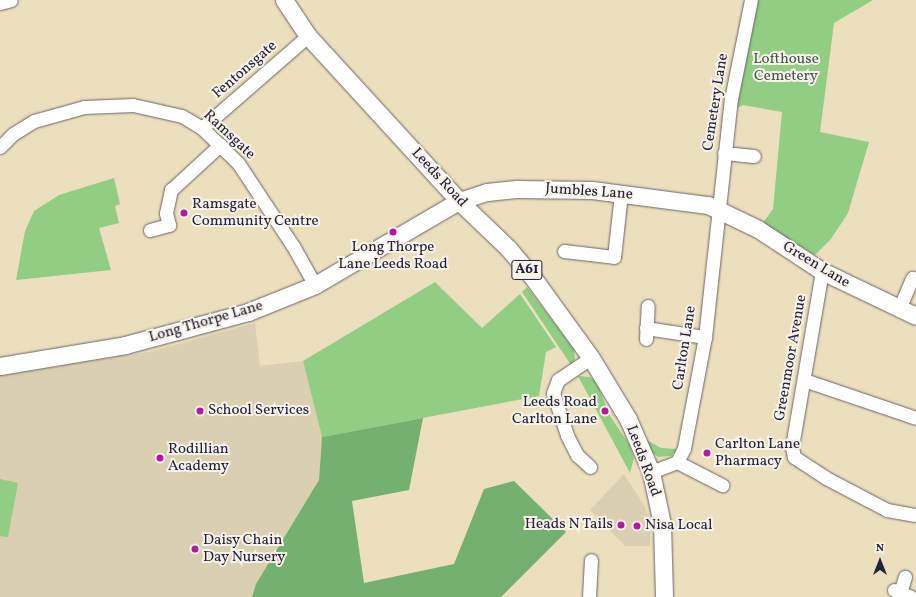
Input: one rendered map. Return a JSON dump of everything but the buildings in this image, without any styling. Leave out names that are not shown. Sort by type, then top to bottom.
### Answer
[{"type":"main road","name":"Leeds Road","points":[[284,0],[308,36],[459,201],[508,248],[531,275],[591,358],[628,419],[651,472],[662,524],[664,597]]},
{"type":"main road","name":"Jumbles Lane","points":[[459,201],[487,192],[518,189],[560,188],[696,202],[718,209]]},
{"type":"main road","name":"Long Thorpe Lane","points":[[0,366],[125,345],[248,312],[315,285],[459,201]]},
{"type":"main road","name":"Green Lane","points":[[718,209],[758,229],[822,272],[916,316]]},
{"type":"street","points":[[0,3],[11,0]]},
{"type":"street","name":"Cemetery Lane","points":[[718,209],[731,99],[751,0]]},
{"type":"street","name":"Fentonsgate","points":[[202,128],[308,36]]},
{"type":"street","name":"Ramsgate","points":[[0,147],[13,134],[34,121],[60,112],[109,104],[159,108],[182,116],[202,128],[220,145],[253,183],[315,285]]},
{"type":"street","points":[[150,230],[169,225],[166,213],[171,190],[220,145]]},
{"type":"street","points":[[724,153],[754,156]]},
{"type":"street","points":[[564,251],[614,257],[621,194]]},
{"type":"street","name":"Carlton Lane","points":[[677,462],[684,448],[705,337],[718,209]]},
{"type":"street","name":"Greenmoor Avenue","points":[[822,272],[792,447],[797,461],[887,510],[916,515]]},
{"type":"street","points":[[899,309],[912,278]]},
{"type":"street","points":[[648,306],[646,334],[705,337]]},
{"type":"street","points":[[590,467],[577,455],[564,427],[553,393],[558,380],[591,358]]},
{"type":"street","points":[[804,380],[916,418]]},
{"type":"street","points":[[651,472],[677,462],[722,485]]},
{"type":"street","points":[[589,597],[591,560]]},
{"type":"street","points":[[902,593],[905,577]]},
{"type":"shaded area","name":"Rodillian Academy","points":[[255,323],[260,366],[303,361],[322,437],[319,480],[295,597],[0,597],[0,374],[149,352]]},
{"type":"shaded area","points":[[624,474],[644,505],[651,522],[650,546],[625,546],[590,510]]},
{"type":"green space","name":"Lofthouse Cemetery","points":[[757,0],[873,0],[834,23],[820,132],[869,142],[848,213],[831,239],[815,255],[762,224],[773,209],[782,112],[743,105],[737,108]]},
{"type":"green space","points":[[114,178],[120,204],[115,206],[119,223],[99,228],[111,270],[16,280],[25,231],[34,211],[59,195]]},
{"type":"green space","points":[[435,282],[482,328],[520,294],[556,347],[546,352],[539,396],[322,437],[303,361]]},
{"type":"green space","points":[[527,287],[574,349],[575,359],[571,365],[522,292]]},
{"type":"green space","points":[[578,376],[590,377],[597,383],[610,416],[629,444],[634,458],[630,473]]},
{"type":"green space","points":[[423,418],[409,490],[352,501],[364,583],[454,564],[484,489],[514,481],[566,532],[501,597],[252,597],[256,584],[319,480],[322,437]]},
{"type":"green space","points":[[647,440],[661,448],[677,449],[671,456],[658,457],[651,451]]},
{"type":"green space","points":[[0,479],[18,483],[8,537],[0,536]]},
{"type":"place","name":"Ramsgate Community Centre","points":[[184,213]]},
{"type":"place","name":"Long Thorpe Lane Leeds Road","points":[[393,232]]},
{"type":"place","name":"School Services","points":[[200,411]]},
{"type":"place","name":"Leeds Road Carlton Lane","points":[[605,411]]},
{"type":"place","name":"Carlton Lane Pharmacy","points":[[707,453]]},
{"type":"place","name":"Rodillian Academy","points":[[160,458]]},
{"type":"place","name":"Heads N Tails","points":[[621,525]]},
{"type":"place","name":"Nisa Local","points":[[637,526]]},
{"type":"place","name":"Daisy Chain Day Nursery","points":[[195,549]]}]
